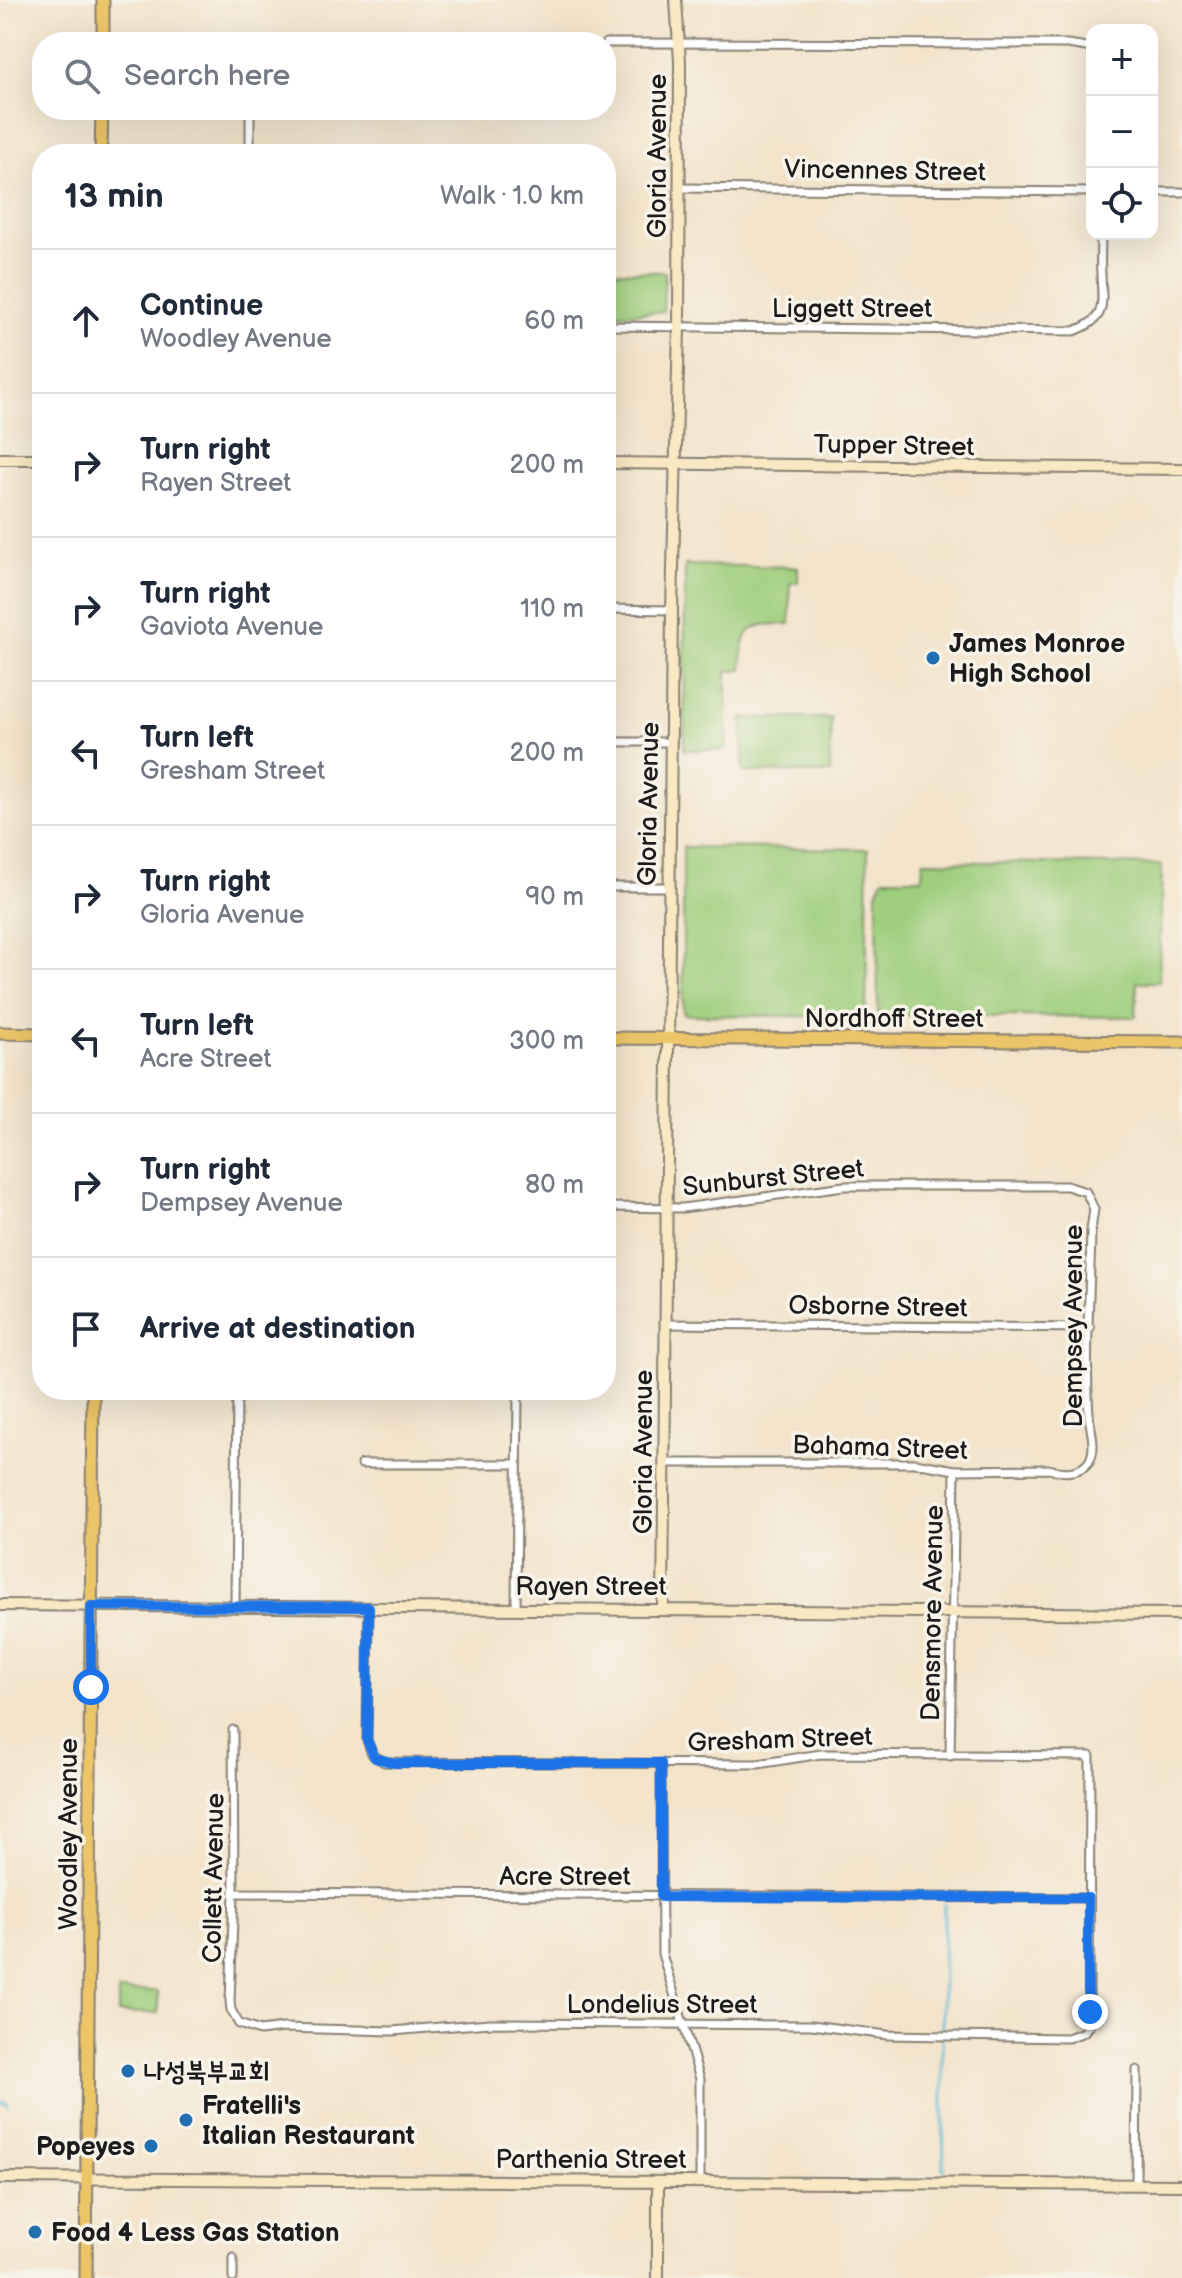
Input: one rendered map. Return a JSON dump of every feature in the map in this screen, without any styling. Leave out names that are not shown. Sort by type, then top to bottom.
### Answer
[{"type":"main road","points":[[103,0],[103,32]]},
{"type":"main road","points":[[101,144],[102,120]]},
{"type":"main road","points":[[0,1033],[32,1034]]},
{"type":"main road","name":"Nordhoff Street","points":[[616,1038],[1182,1042]]},
{"type":"main road","name":"Woodley Avenue","points":[[86,2278],[93,1400]]},
{"type":"street","name":"Gloria Avenue","points":[[663,1609],[672,610],[679,327],[676,0]]},
{"type":"street","points":[[616,43],[1086,46]]},
{"type":"street","points":[[250,120],[250,144]]},
{"type":"street","name":"Vincennes Street","points":[[679,188],[1086,192]]},
{"type":"street","points":[[1158,192],[1182,192]]},
{"type":"street","name":"Liggett Street","points":[[616,326],[1042,329],[1066,332],[1095,321],[1103,299],[1101,240]]},
{"type":"street","points":[[0,459],[32,459]]},
{"type":"street","name":"Tupper Street","points":[[616,463],[1182,469]]},
{"type":"street","points":[[616,609],[672,610]]},
{"type":"street","points":[[616,742],[671,742]]},
{"type":"street","points":[[616,887],[669,887]]},
{"type":"street","name":"Sunburst Street","points":[[616,1207],[683,1208],[844,1186],[1067,1186],[1086,1192]]},
{"type":"street","name":"Dempsey Avenue","points":[[1086,1192],[1094,1209],[1091,1230],[1089,1412],[1093,1444],[1089,1462]]},
{"type":"street","name":"Osborne Street","points":[[666,1324],[1090,1328]]},
{"type":"street","points":[[235,1607],[237,1400]]},
{"type":"street","points":[[516,1608],[518,1400]]},
{"type":"street","name":"Bahama Street","points":[[666,1463],[915,1463],[955,1470],[1048,1469],[1069,1472],[1089,1462]]},
{"type":"street","points":[[362,1464],[517,1464]]},
{"type":"street","name":"Densmore Avenue","points":[[950,1756],[955,1470]]},
{"type":"street","name":"Rayen Street","points":[[0,1605],[1182,1614]]},
{"type":"street","name":"Gresham Street","points":[[369,1607],[367,1740],[375,1758],[395,1763],[758,1764],[821,1754],[1090,1756],[1088,1898]]},
{"type":"street","name":"Collett Avenue","points":[[233,1730],[234,1893],[230,2001],[239,2024]]},
{"type":"street","points":[[661,1763],[662,1954],[700,2079],[700,2182]]},
{"type":"street","name":"Acre Street","points":[[234,1893],[1088,1898]]},
{"type":"street","name":"Londelius Street","points":[[239,2024],[260,2031],[283,2028],[392,2031],[490,2023],[812,2025],[887,2035],[1068,2038],[1084,2032],[1089,2025],[1088,1898]]},
{"type":"street","points":[[1136,2185],[1137,2070]]},
{"type":"street","name":"Parthenia Street","points":[[0,2178],[1182,2185]]},
{"type":"street","points":[[658,2182],[658,2278]]},
{"type":"street","points":[[233,2258],[233,2278]]},
{"type":"green space","points":[[616,271],[665,272],[663,312],[616,314]]},
{"type":"green space","points":[[685,565],[798,567],[798,583],[790,583],[790,624],[765,625],[750,631],[744,645],[742,670],[727,671],[727,750],[684,750]]},
{"type":"green space","points":[[743,718],[831,718],[830,773],[743,772]]},
{"type":"green space","points":[[683,847],[868,849],[866,1017],[683,1013]]},
{"type":"green space","points":[[923,861],[1162,865],[1159,982],[1137,982],[1136,1017],[878,1015],[877,893],[883,878],[922,878]]},
{"type":"green space","points":[[118,1991],[158,1991],[158,2013],[118,2013]]},
{"type":"waterway","points":[[944,1904],[944,2170]]},
{"type":"waterway","points":[[0,2102],[7,2102],[8,2105]]},
{"type":"place","name":"James Monroe High School","points":[[933,658]]},
{"type":"place","name":"나성북부교회","points":[[128,2071]]},
{"type":"place","name":"Fratelli's Italian Restaurant","points":[[186,2120]]},
{"type":"place","name":"Popeyes","points":[[151,2146]]},
{"type":"place","name":"Food 4 Less Gas Station","points":[[35,2232]]},
{"type":"route","points":[[91,1687],[91,1606],[369,1607],[367,1740],[375,1758],[395,1763],[661,1763],[661,1897],[1088,1898],[1090,2012]]}]
